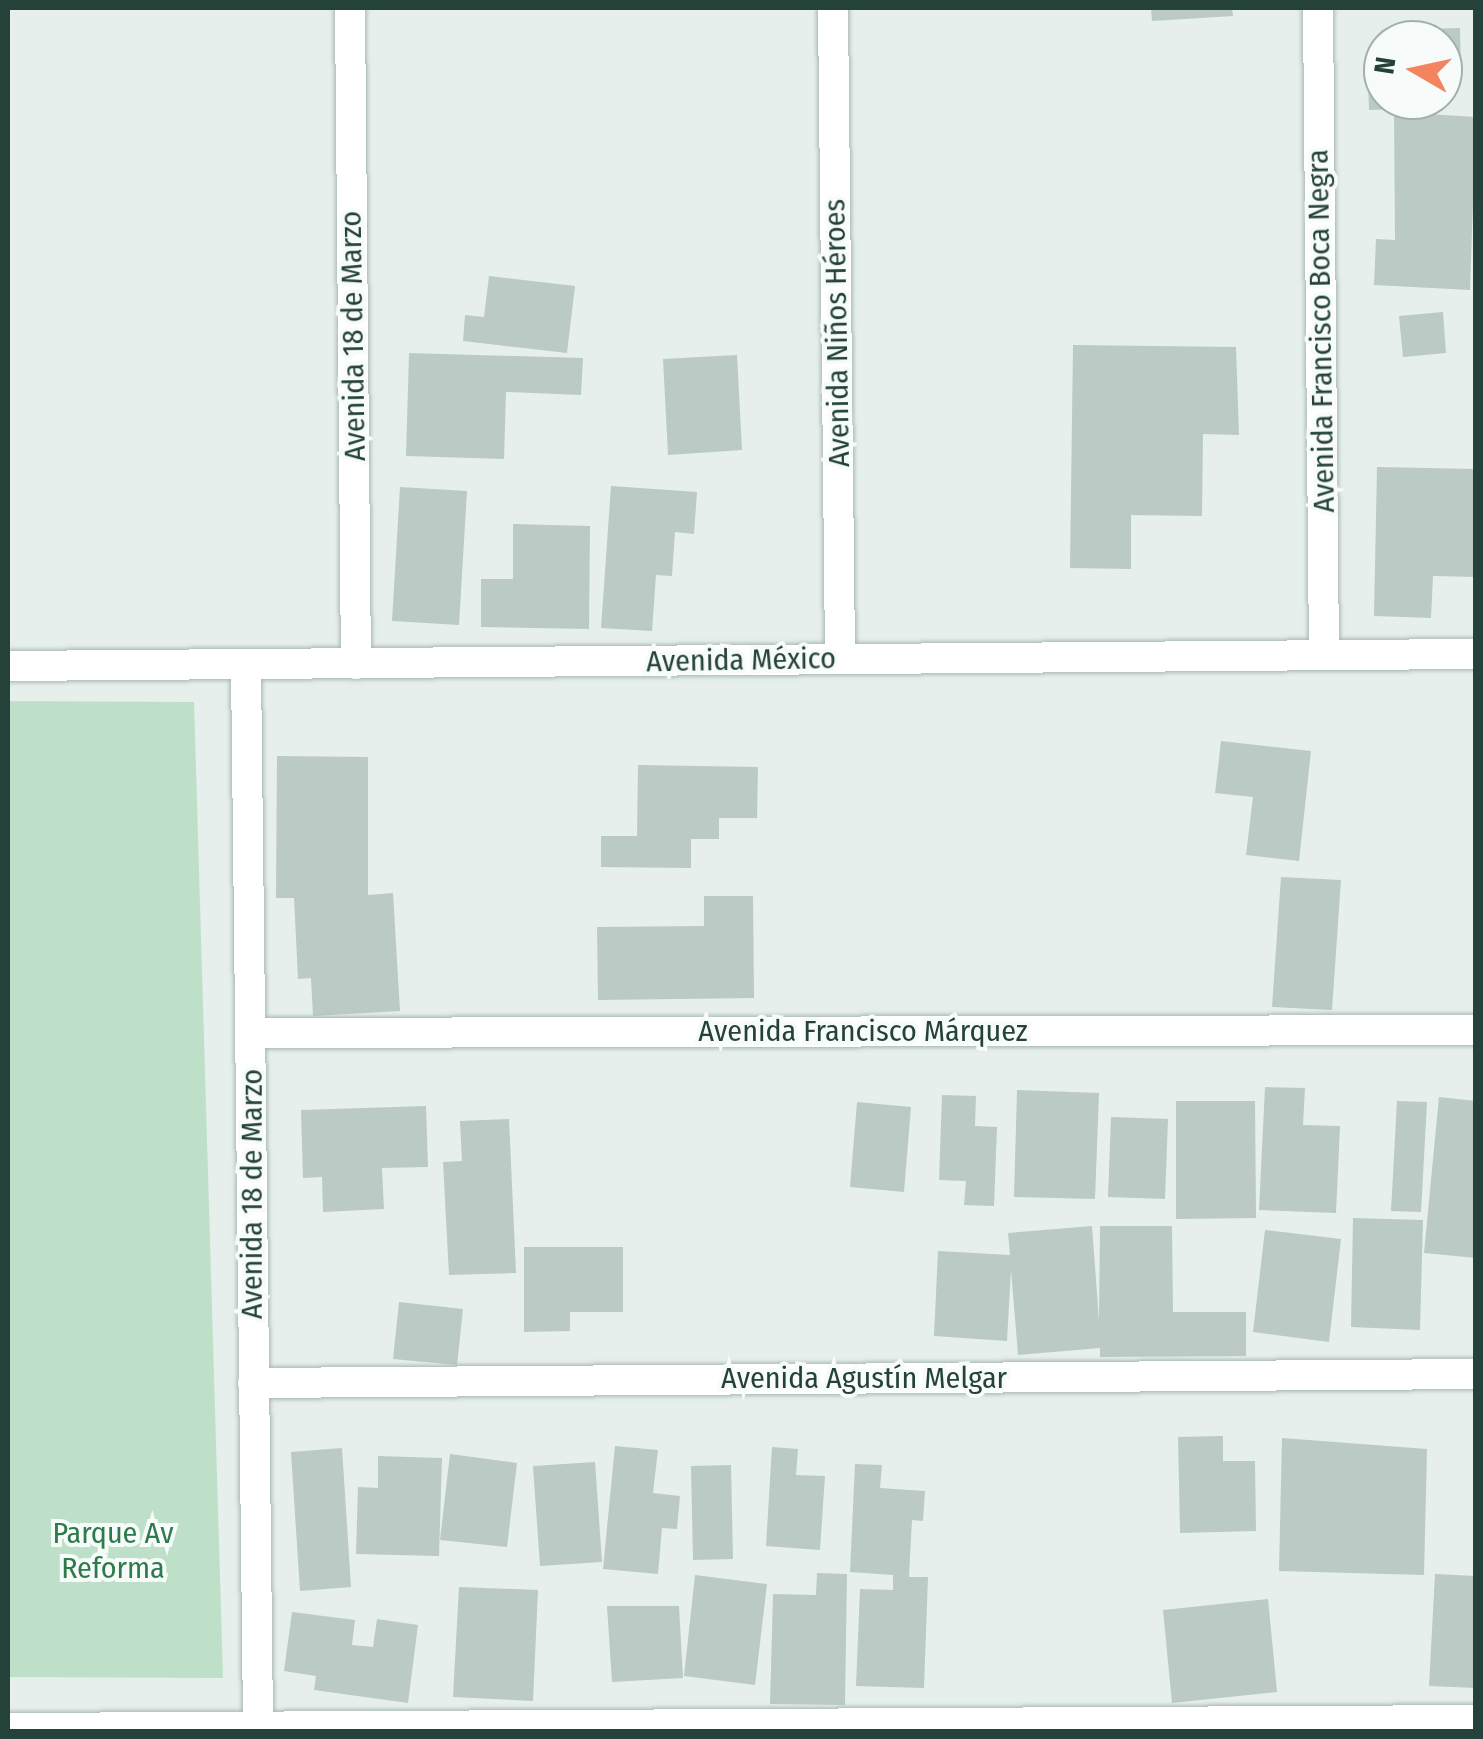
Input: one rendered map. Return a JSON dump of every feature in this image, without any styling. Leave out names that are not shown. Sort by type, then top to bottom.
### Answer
[{"type":"street","name":"Avenida 18 de Marzo","points":[[350,8],[356,664]]},
{"type":"street","name":"Avenida Niños Héroes","points":[[833,8],[840,658]]},
{"type":"street","name":"Avenida Francisco Boca Negra","points":[[1318,8],[1324,654]]},
{"type":"street","name":"Avenida México","points":[[8,666],[1476,654]]},
{"type":"street","name":"Avenida 18 de Marzo","points":[[246,665],[258,1722]]},
{"type":"street","name":"Avenida Francisco Márquez","points":[[250,1033],[1476,1030]]},
{"type":"street","name":"Avenida Agustín Melgar","points":[[253,1383],[1476,1374]]},
{"type":"street","points":[[8,1728],[258,1722],[1476,1720]]},
{"type":"green space","name":"Parque Av Reforma","points":[[8,701],[194,702],[223,1678],[8,1677]]},
{"type":"building","points":[[1151,8],[1232,8],[1233,16],[1152,21]]},
{"type":"building","points":[[1476,117],[1470,290],[1374,285],[1376,239],[1395,240],[1394,120]]},
{"type":"building","points":[[489,276],[575,286],[567,353],[463,341],[465,315],[484,317]]},
{"type":"building","points":[[1443,312],[1446,353],[1403,357],[1399,316]]},
{"type":"building","points":[[1073,345],[1236,347],[1239,435],[1203,434],[1202,516],[1131,515],[1131,569],[1070,568]]},
{"type":"building","points":[[409,353],[583,358],[581,395],[506,392],[504,459],[406,456]]},
{"type":"building","points":[[737,355],[742,450],[668,455],[663,359]]},
{"type":"building","points":[[1377,467],[1476,469],[1476,577],[1433,576],[1431,618],[1374,616]]},
{"type":"building","points":[[611,486],[697,492],[694,534],[675,532],[672,576],[656,575],[652,631],[601,628]]},
{"type":"building","points":[[400,487],[467,491],[459,625],[392,621]]},
{"type":"building","points":[[513,524],[590,526],[589,629],[481,627],[481,579],[513,579]]},
{"type":"building","points":[[1221,741],[1311,751],[1299,861],[1246,855],[1253,797],[1215,793]]},
{"type":"building","points":[[277,756],[368,757],[368,895],[393,893],[400,1011],[313,1016],[311,978],[298,979],[294,898],[276,898]]},
{"type":"building","points":[[638,765],[758,767],[757,818],[719,818],[719,839],[691,839],[691,868],[601,867],[601,836],[637,836]]},
{"type":"building","points":[[1281,877],[1341,880],[1332,1010],[1272,1007]]},
{"type":"building","points":[[704,896],[753,896],[754,998],[598,1000],[597,927],[704,926]]},
{"type":"building","points":[[1265,1087],[1305,1088],[1303,1125],[1340,1126],[1336,1213],[1259,1210]]},
{"type":"building","points":[[1017,1090],[1099,1093],[1095,1199],[1014,1197]]},
{"type":"building","points":[[942,1095],[976,1096],[975,1126],[997,1127],[994,1206],[964,1205],[966,1181],[939,1180]]},
{"type":"building","points":[[1439,1097],[1476,1101],[1476,1258],[1424,1253]]},
{"type":"building","points":[[1176,1101],[1255,1101],[1256,1218],[1176,1219]]},
{"type":"building","points":[[1397,1101],[1427,1102],[1421,1212],[1391,1211]]},
{"type":"building","points":[[857,1102],[911,1107],[904,1192],[850,1187]]},
{"type":"building","points":[[426,1106],[428,1167],[382,1168],[384,1209],[323,1212],[322,1177],[303,1178],[301,1110]]},
{"type":"building","points":[[1111,1117],[1168,1119],[1165,1199],[1108,1197]]},
{"type":"building","points":[[509,1119],[516,1273],[449,1275],[443,1162],[462,1161],[460,1121]]},
{"type":"building","points":[[1353,1218],[1423,1220],[1420,1330],[1351,1327]]},
{"type":"building","points":[[1092,1226],[1099,1321],[1100,1226],[1172,1226],[1173,1312],[1246,1312],[1246,1356],[1100,1357],[1100,1348],[1018,1355],[1011,1270],[1007,1341],[934,1336],[938,1251],[1010,1255],[1008,1233]]},
{"type":"building","points":[[1265,1230],[1341,1239],[1329,1342],[1253,1332]]},
{"type":"building","points":[[524,1247],[623,1247],[623,1312],[570,1312],[570,1331],[524,1332]]},
{"type":"building","points":[[399,1302],[463,1309],[457,1365],[393,1359]]},
{"type":"building","points":[[1223,1436],[1223,1461],[1255,1461],[1256,1531],[1180,1533],[1178,1437]]},
{"type":"building","points":[[1282,1438],[1427,1449],[1424,1575],[1279,1571]]},
{"type":"building","points":[[615,1446],[658,1450],[653,1493],[680,1496],[677,1529],[662,1528],[658,1574],[603,1569]]},
{"type":"building","points":[[772,1447],[798,1449],[796,1475],[825,1476],[820,1550],[766,1546]]},
{"type":"building","points":[[342,1448],[351,1587],[300,1591],[291,1452]]},
{"type":"building","points":[[450,1454],[517,1463],[507,1547],[440,1540]]},
{"type":"building","points":[[378,1456],[442,1458],[439,1556],[356,1554],[358,1487],[378,1488]]},
{"type":"building","points":[[595,1462],[602,1562],[540,1566],[533,1466]]},
{"type":"building","points":[[855,1464],[882,1465],[880,1488],[925,1491],[923,1521],[912,1520],[909,1577],[928,1577],[924,1688],[856,1686],[860,1589],[893,1590],[893,1575],[850,1572]]},
{"type":"building","points":[[731,1465],[733,1559],[693,1560],[691,1466]]},
{"type":"building","points":[[817,1573],[847,1574],[845,1705],[770,1704],[773,1594],[816,1595]]},
{"type":"building","points":[[1435,1574],[1476,1576],[1476,1688],[1429,1686]]},
{"type":"building","points":[[695,1575],[767,1584],[755,1685],[684,1676]]},
{"type":"building","points":[[459,1587],[538,1590],[533,1701],[453,1697]]},
{"type":"building","points":[[1268,1599],[1277,1692],[1172,1703],[1163,1610]]},
{"type":"building","points":[[607,1606],[679,1606],[683,1678],[612,1682]]},
{"type":"building","points":[[292,1612],[355,1620],[352,1645],[373,1647],[377,1619],[418,1625],[408,1703],[314,1690],[316,1676],[284,1671]]}]
